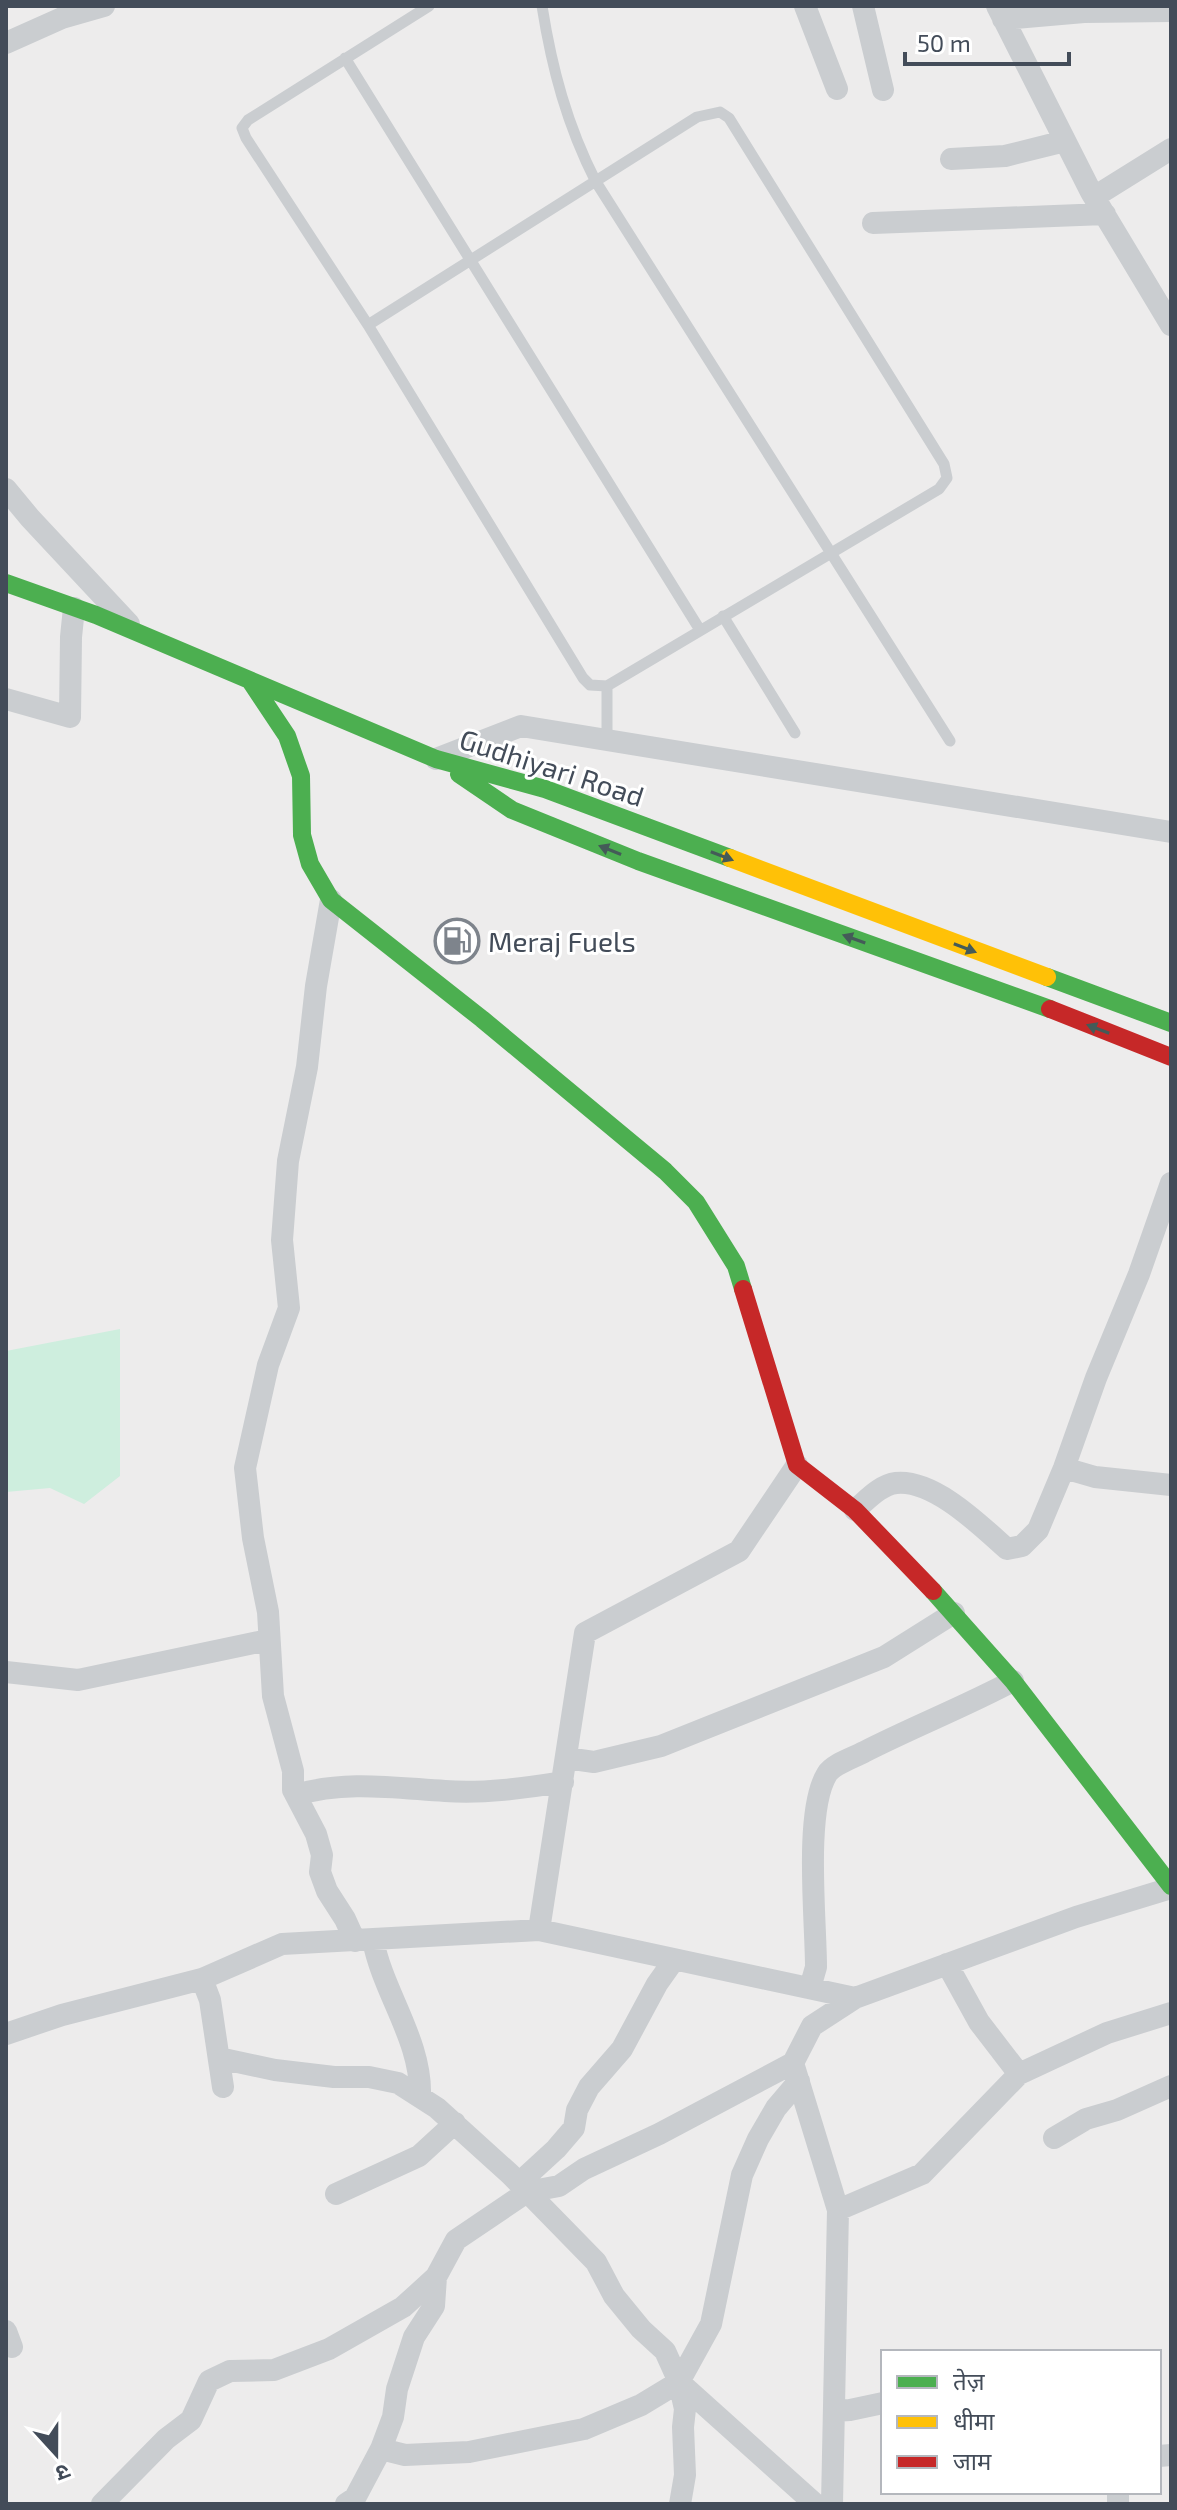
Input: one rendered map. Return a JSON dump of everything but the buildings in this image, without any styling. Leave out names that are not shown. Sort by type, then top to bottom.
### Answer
[{"type":"street","points":[[8,38],[104,6]]},
{"type":"street","points":[[805,6],[837,89]]},
{"type":"street","points":[[863,6],[883,90]]},
{"type":"street","points":[[1171,11],[1000,12],[1099,206],[1171,325]]},
{"type":"street","points":[[951,159],[1005,156],[1065,141]]},
{"type":"street","points":[[873,223],[1099,206],[1171,149]]},
{"type":"street","points":[[6,489],[138,633]]},
{"type":"street","points":[[6,583],[138,633],[436,759],[521,726],[1171,832]]},
{"type":"street","points":[[6,699],[70,717],[74,608]]},
{"type":"street","points":[[251,682],[287,736],[301,776],[302,835],[310,864],[331,900],[494,1029],[665,1171],[696,1202],[736,1266],[797,1465],[855,1510],[954,1613],[1013,1681],[1171,1887],[1076,1917],[855,1998],[812,2026],[796,2072],[758,2139],[742,2175],[711,2324],[679,2382],[641,2405],[584,2429],[469,2452],[405,2455],[381,2449]]},
{"type":"street","name":"Gudhiyari Road","points":[[436,759],[545,789],[1171,1023]]},
{"type":"street","name":"Gudhiyari Road","points":[[436,759],[512,810],[638,861],[1044,1007],[1171,1057]]},
{"type":"street","points":[[331,900],[316,986],[307,1067],[288,1161],[282,1240],[289,1308],[268,1365],[245,1468],[253,1538],[268,1612],[273,1696],[296,1795],[316,1834],[322,1855],[320,1872],[327,1891],[364,1941],[400,2014],[415,2059],[420,2096]]},
{"type":"street","points":[[855,1510],[881,1488],[896,1483],[919,1485],[966,1514],[1007,1549],[1022,1546],[1038,1530],[1139,1274],[1171,1183]]},
{"type":"street","points":[[539,1930],[585,1633],[739,1551],[797,1465]]},
{"type":"street","points":[[1064,1468],[1095,1477],[1171,1485]]},
{"type":"street","points":[[566,1758],[594,1762],[661,1746],[884,1657],[954,1613]]},
{"type":"street","points":[[6,1672],[78,1680],[268,1640]]},
{"type":"street","points":[[810,1988],[816,1967],[814,1832],[818,1793],[829,1770],[914,1726],[1013,1681]]},
{"type":"street","points":[[296,1795],[367,1786],[448,1792],[563,1782]]},
{"type":"street","points":[[6,2034],[62,2015],[202,1979],[282,1944],[539,1930],[855,1998]]},
{"type":"street","points":[[102,2504],[166,2439],[191,2420],[209,2381],[230,2371],[274,2370],[329,2349],[403,2307],[436,2277],[456,2240],[523,2188],[574,2128],[577,2110],[589,2087],[622,2049],[657,1984],[674,1960]]},
{"type":"street","points":[[947,1964],[979,2022],[1019,2074]]},
{"type":"street","points":[[202,1979],[210,2000],[223,2087]]},
{"type":"street","points":[[838,2210],[922,2174],[1019,2074],[1107,2033],[1171,2013]]},
{"type":"street","points":[[219,2058],[275,2070],[334,2077],[369,2077],[398,2083],[455,2123],[523,2188],[596,2262],[614,2296],[641,2329],[665,2351],[679,2382],[685,2409],[685,2475],[680,2504]]},
{"type":"street","points":[[523,2188],[559,2186],[584,2169],[796,2072]]},
{"type":"street","points":[[796,2072],[838,2210],[832,2504]]},
{"type":"street","points":[[1054,2138],[1086,2119],[1117,2110],[1171,2086]]},
{"type":"street","points":[[336,2194],[419,2156],[455,2123]]},
{"type":"street","points":[[346,2504],[355,2498],[381,2449],[393,2417],[397,2389],[414,2337],[434,2306],[436,2277]]},
{"type":"street","points":[[679,2382],[815,2504]]},
{"type":"street","points":[[834,2411],[881,2403]]},
{"type":"lane","points":[[368,325],[697,117],[720,112],[729,118],[746,144],[896,383],[944,464],[947,478],[939,489],[607,686],[590,685],[368,325],[242,128],[248,120],[429,6]]},
{"type":"lane","points":[[542,6],[563,106],[596,182],[950,741]]},
{"type":"lane","points":[[345,58],[700,630]]},
{"type":"lane","points":[[723,616],[795,733]]},
{"type":"lane","points":[[607,686],[607,739]]},
{"type":"green space","points":[[120,1329],[120,1476],[84,1504],[50,1488],[6,1492],[6,1351]]},
{"type":"traffic: fast","points":[[6,583],[96,615],[436,759],[545,789],[730,858]]},
{"type":"traffic: fast","points":[[251,682],[287,736],[301,776],[302,835],[310,864],[331,900],[482,1019],[665,1171],[696,1202],[736,1266],[743,1289]]},
{"type":"traffic: fast","points":[[459,774],[512,810],[638,861],[1050,1009]]},
{"type":"traffic: fast","points":[[1047,977],[1171,1023]]},
{"type":"traffic: fast","points":[[933,1591],[1013,1681],[1171,1886]]},
{"type":"traffic: slow","points":[[730,858],[1047,977]]},
{"type":"traffic: jam","points":[[1050,1009],[1171,1057]]},
{"type":"traffic: jam","points":[[743,1289],[797,1465],[855,1510],[933,1591]]},
{"type":"place","name":"Meraj Fuels","points":[[457,941]]}]
